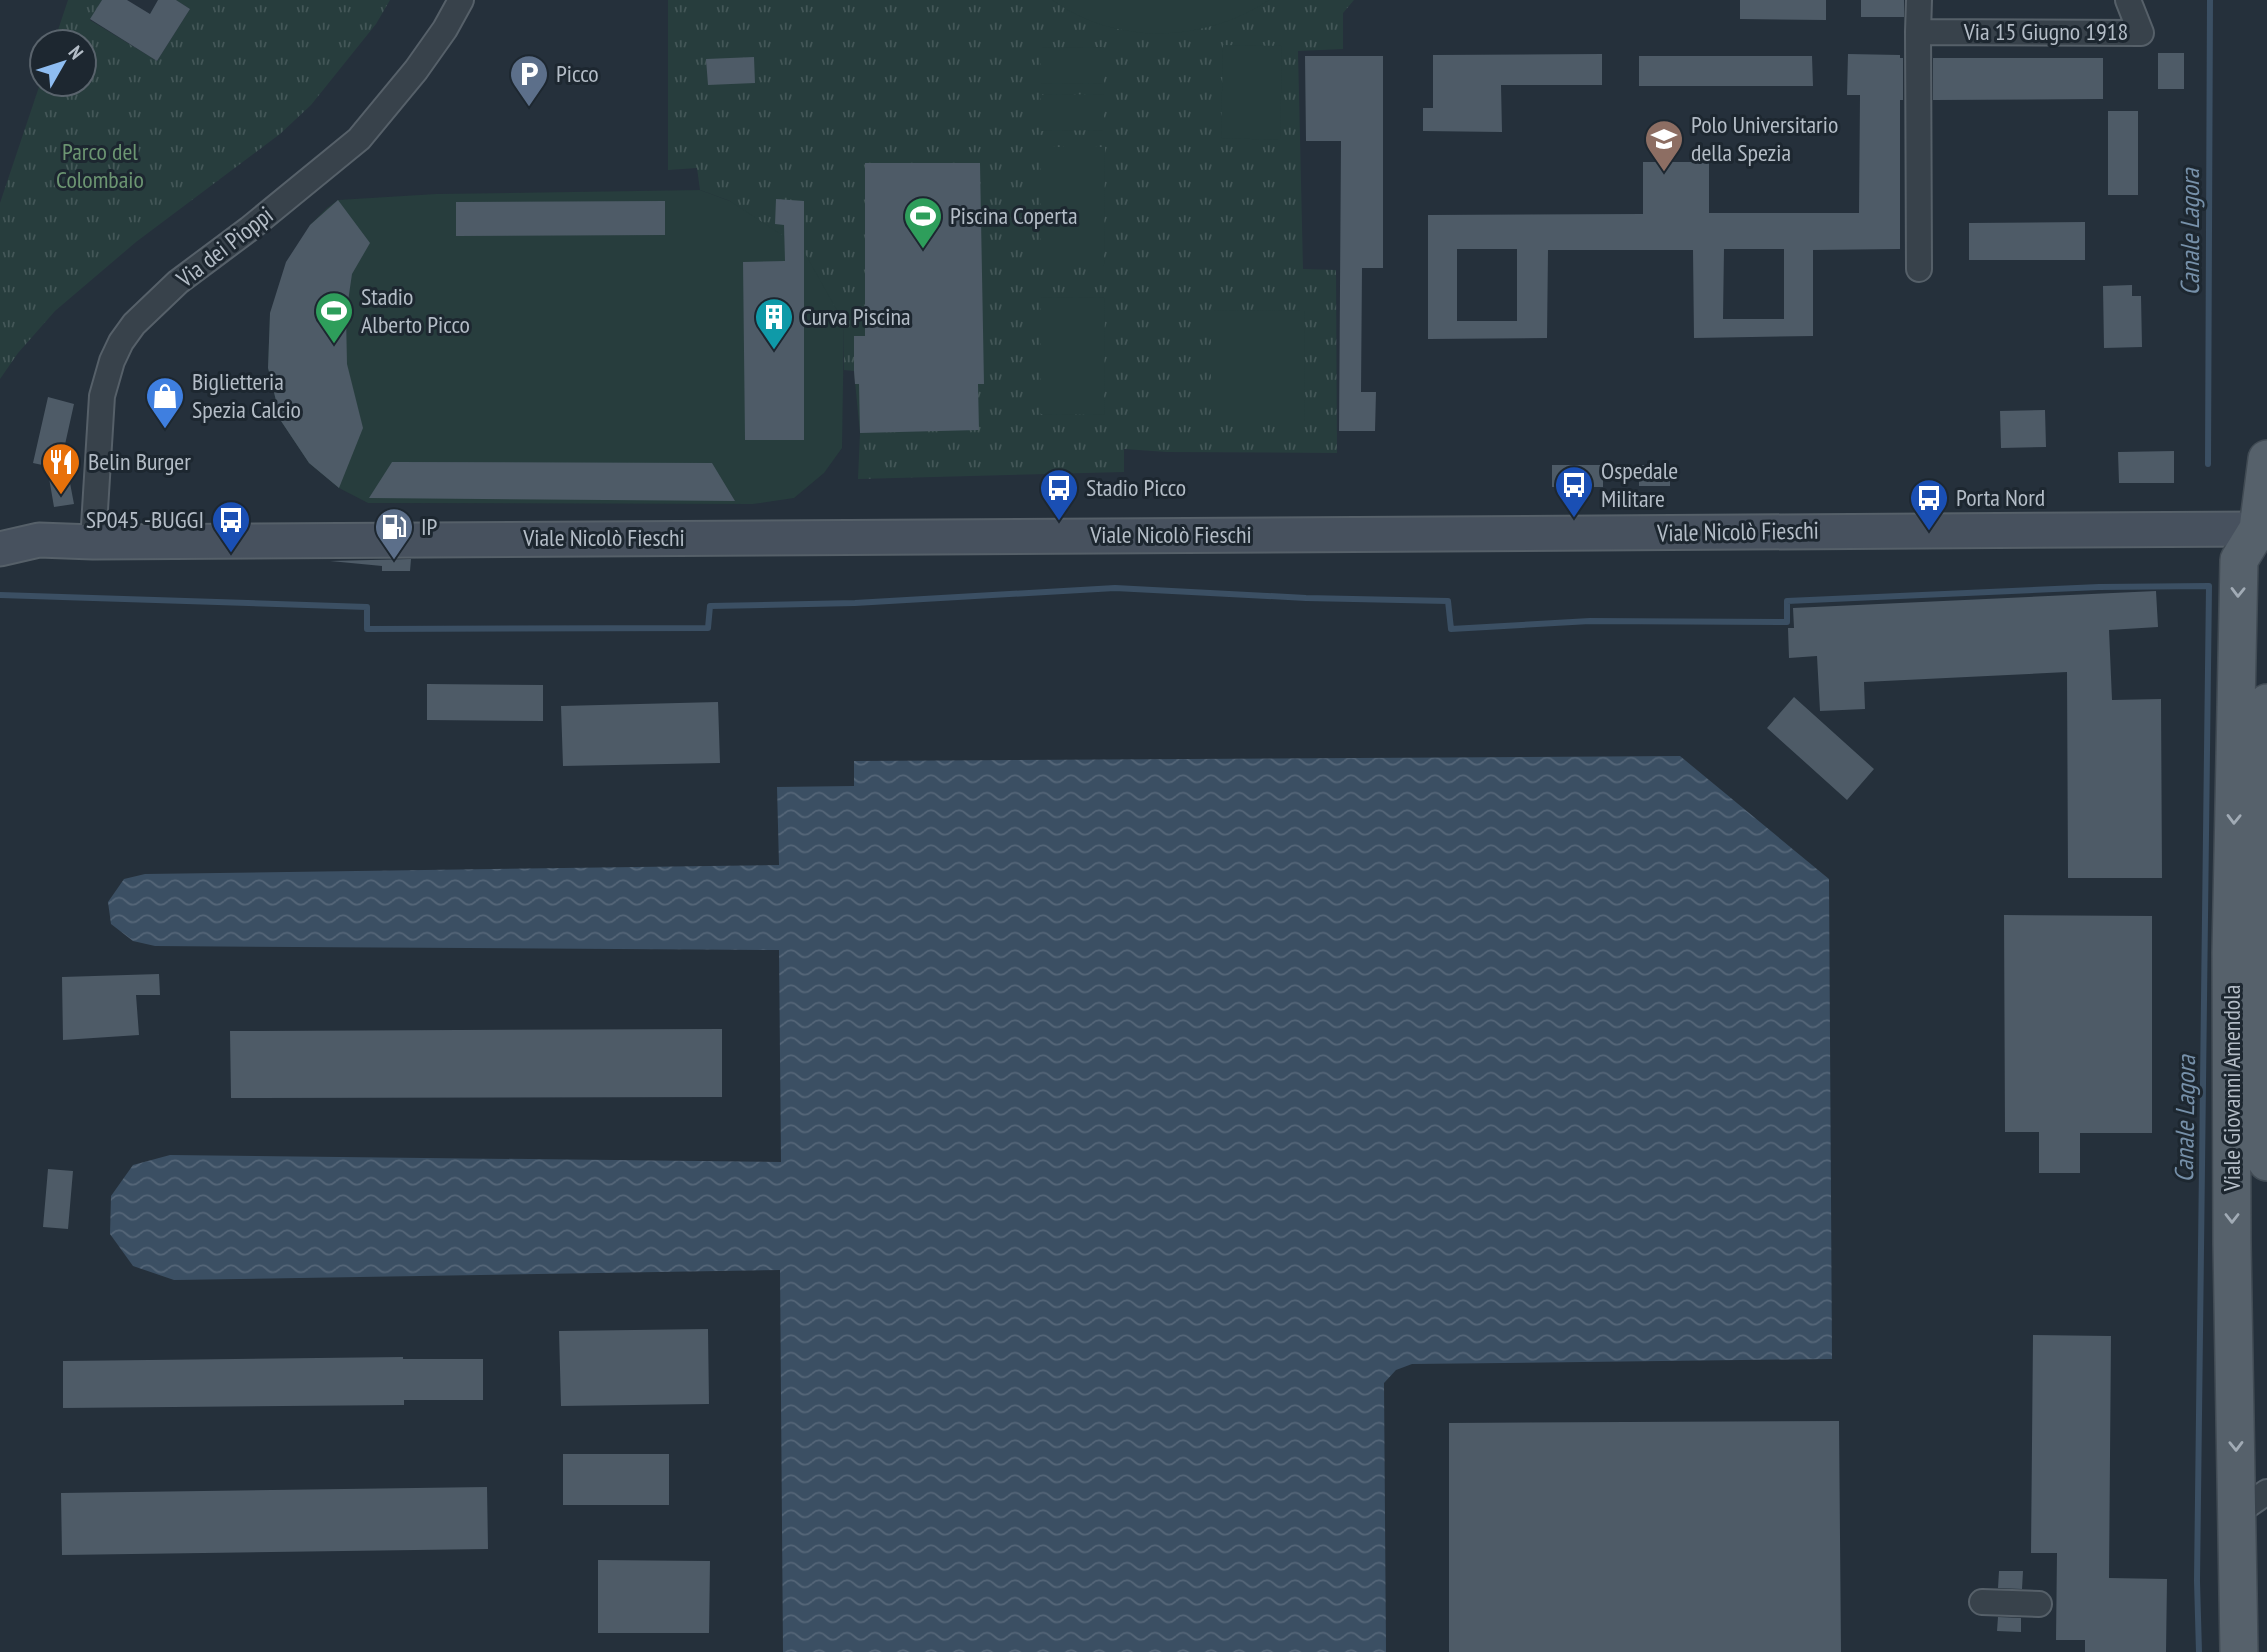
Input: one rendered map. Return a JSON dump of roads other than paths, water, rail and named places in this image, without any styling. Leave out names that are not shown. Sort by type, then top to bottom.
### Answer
[{"type":"main road","name":"Viale Giovanni Amendola","points":[[2239,1652],[2252,1502],[2232,1244],[2231,953],[2239,560],[2264,538],[2267,458]]},
{"type":"main road","name":"Viale Nicolò Fieschi","points":[[0,549],[38,540],[2264,538]]},
{"type":"main road","name":"Viale Giovanni Amendola","points":[[2267,703],[2267,1163]]},
{"type":"street","name":"Via dei Pioppi","points":[[93,542],[102,396],[112,361],[121,342],[134,324],[178,282],[249,229],[359,139],[416,70],[445,29],[461,0]]},
{"type":"street","points":[[1919,0],[1919,269]]},
{"type":"street","name":"Via 15 Giugno 1918","points":[[1918,32],[2141,33],[2128,0]]},
{"type":"street","points":[[1982,1601],[2039,1604]]},
{"type":"water","points":[[1680,756],[1829,879],[1832,1359],[1412,1364],[1396,1370],[1384,1383],[1386,1652],[783,1652],[780,1270],[174,1280],[133,1266],[110,1234],[111,1196],[133,1165],[170,1155],[781,1162],[779,950],[155,946],[133,941],[111,924],[108,902],[124,879],[145,874],[779,865],[777,787],[854,786],[854,761]]},
{"type":"waterway","name":"Canale Lagora","points":[[2208,464],[2210,0]]},
{"type":"waterway","points":[[0,595],[367,607],[367,629],[708,628],[710,606],[855,603],[1115,588],[1306,598],[1448,601],[1451,629],[1590,621],[1787,622],[1787,601],[2099,587],[2209,586],[2197,1581],[2199,1652]]},
{"type":"place","name":"Picco","points":[[529,108]]},
{"type":"place","name":"Polo Universitario della Spezia","points":[[1664,173]]},
{"type":"place","name":"Piscina Coperta","points":[[923,250]]},
{"type":"place","name":"Stadio Alberto Picco","points":[[334,345]]},
{"type":"place","name":"Curva Piscina","points":[[774,351]]},
{"type":"place","name":"Biglietteria Spezia Calcio","points":[[165,430]]},
{"type":"place","name":"Belin Burger","points":[[61,496]]},
{"type":"place","name":"Ospedale Militare","points":[[1574,519]]},
{"type":"place","name":"Stadio Picco","points":[[1059,522]]},
{"type":"place","name":"Porta Nord","points":[[1929,532]]},
{"type":"place","name":"SP045 -BUGGI","points":[[231,554]]},
{"type":"place","name":"IP","points":[[394,561]]},
{"type":"park label","name":"Parco del Colombaio","points":[[100,166]]}]
